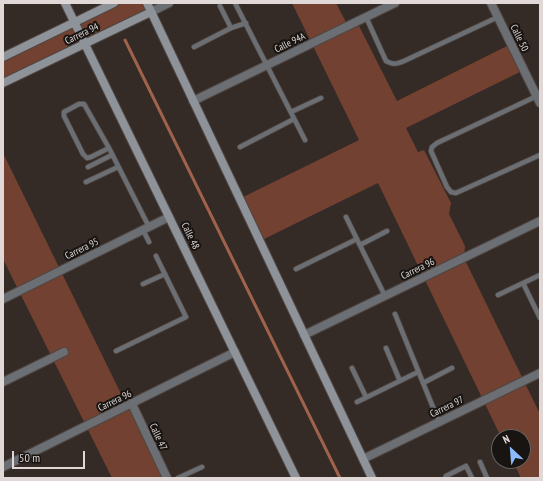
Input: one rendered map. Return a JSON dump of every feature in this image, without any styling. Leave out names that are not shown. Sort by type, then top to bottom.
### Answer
[{"type":"main road","name":"Calle 48","points":[[65,3],[296,478]]},
{"type":"main road","name":"Carrera 94","points":[[3,57],[114,3]]},
{"type":"main road","points":[[147,3],[372,478]]},
{"type":"main road","name":"Carrera 94","points":[[3,83],[151,12]]},
{"type":"street","name":"Carrera 94","points":[[151,12],[169,3]]},
{"type":"street","name":"Calle 94A","points":[[193,101],[395,3]]},
{"type":"street","name":"Calle 50","points":[[491,3],[538,99]]},
{"type":"street","name":"Carrera 95","points":[[3,299],[169,217]]},
{"type":"street","name":"Carrera 96","points":[[304,335],[540,221]]},
{"type":"street","points":[[3,382],[64,352]]},
{"type":"street","name":"Carrera 96","points":[[3,467],[235,352]]},
{"type":"street","name":"Carrera 97","points":[[363,459],[540,373]]},
{"type":"street","name":"Calle 47","points":[[132,404],[167,478]]},
{"type":"lane","points":[[235,3],[305,140]]},
{"type":"lane","points":[[220,6],[231,28]]},
{"type":"lane","points":[[366,17],[386,61],[391,64],[398,64],[498,17]]},
{"type":"lane","points":[[194,47],[231,28],[246,23]]},
{"type":"lane","points":[[291,112],[321,98]]},
{"type":"lane","points":[[538,99],[437,143],[432,147],[431,151],[447,187],[451,192],[456,193],[540,155]]},
{"type":"lane","points":[[109,148],[87,158],[83,154],[64,116],[64,112],[79,104],[84,104],[109,148],[118,167],[146,228],[149,242]]},
{"type":"lane","points":[[240,146],[294,120]]},
{"type":"lane","points":[[88,167],[112,155]]},
{"type":"lane","points":[[86,182],[118,167]]},
{"type":"lane","points":[[346,217],[385,296]]},
{"type":"lane","points":[[360,245],[387,231]]},
{"type":"lane","points":[[296,269],[357,239]]},
{"type":"lane","points":[[116,351],[186,317],[156,256]]},
{"type":"lane","points":[[143,284],[165,274]]},
{"type":"lane","points":[[498,295],[540,275]]},
{"type":"lane","points":[[523,283],[540,318]]},
{"type":"lane","points":[[395,314],[439,422]]},
{"type":"lane","points":[[386,348],[400,381]]},
{"type":"lane","points":[[352,368],[366,397]]},
{"type":"lane","points":[[423,383],[452,368]]},
{"type":"lane","points":[[357,402],[418,372]]},
{"type":"lane","points":[[480,462],[488,478]]},
{"type":"lane","points":[[445,478],[446,476],[466,466],[472,478]]},
{"type":"lane","points":[[178,478],[202,467]]},
{"type":"shaded area","points":[[114,3],[169,3],[3,83],[3,57]]},
{"type":"shaded area","points":[[292,3],[336,3],[348,26],[357,22],[397,101],[511,44],[524,70],[406,128],[418,152],[424,150],[451,203],[449,214],[465,246],[464,258],[540,414],[540,478],[521,478],[517,469],[531,469],[531,429],[497,429],[378,183],[260,241],[239,199],[359,140]]},
{"type":"shaded area","points":[[3,153],[127,406],[132,404],[167,478],[112,478],[3,259]]},
{"type":"waterway","points":[[125,40],[340,478]]}]
